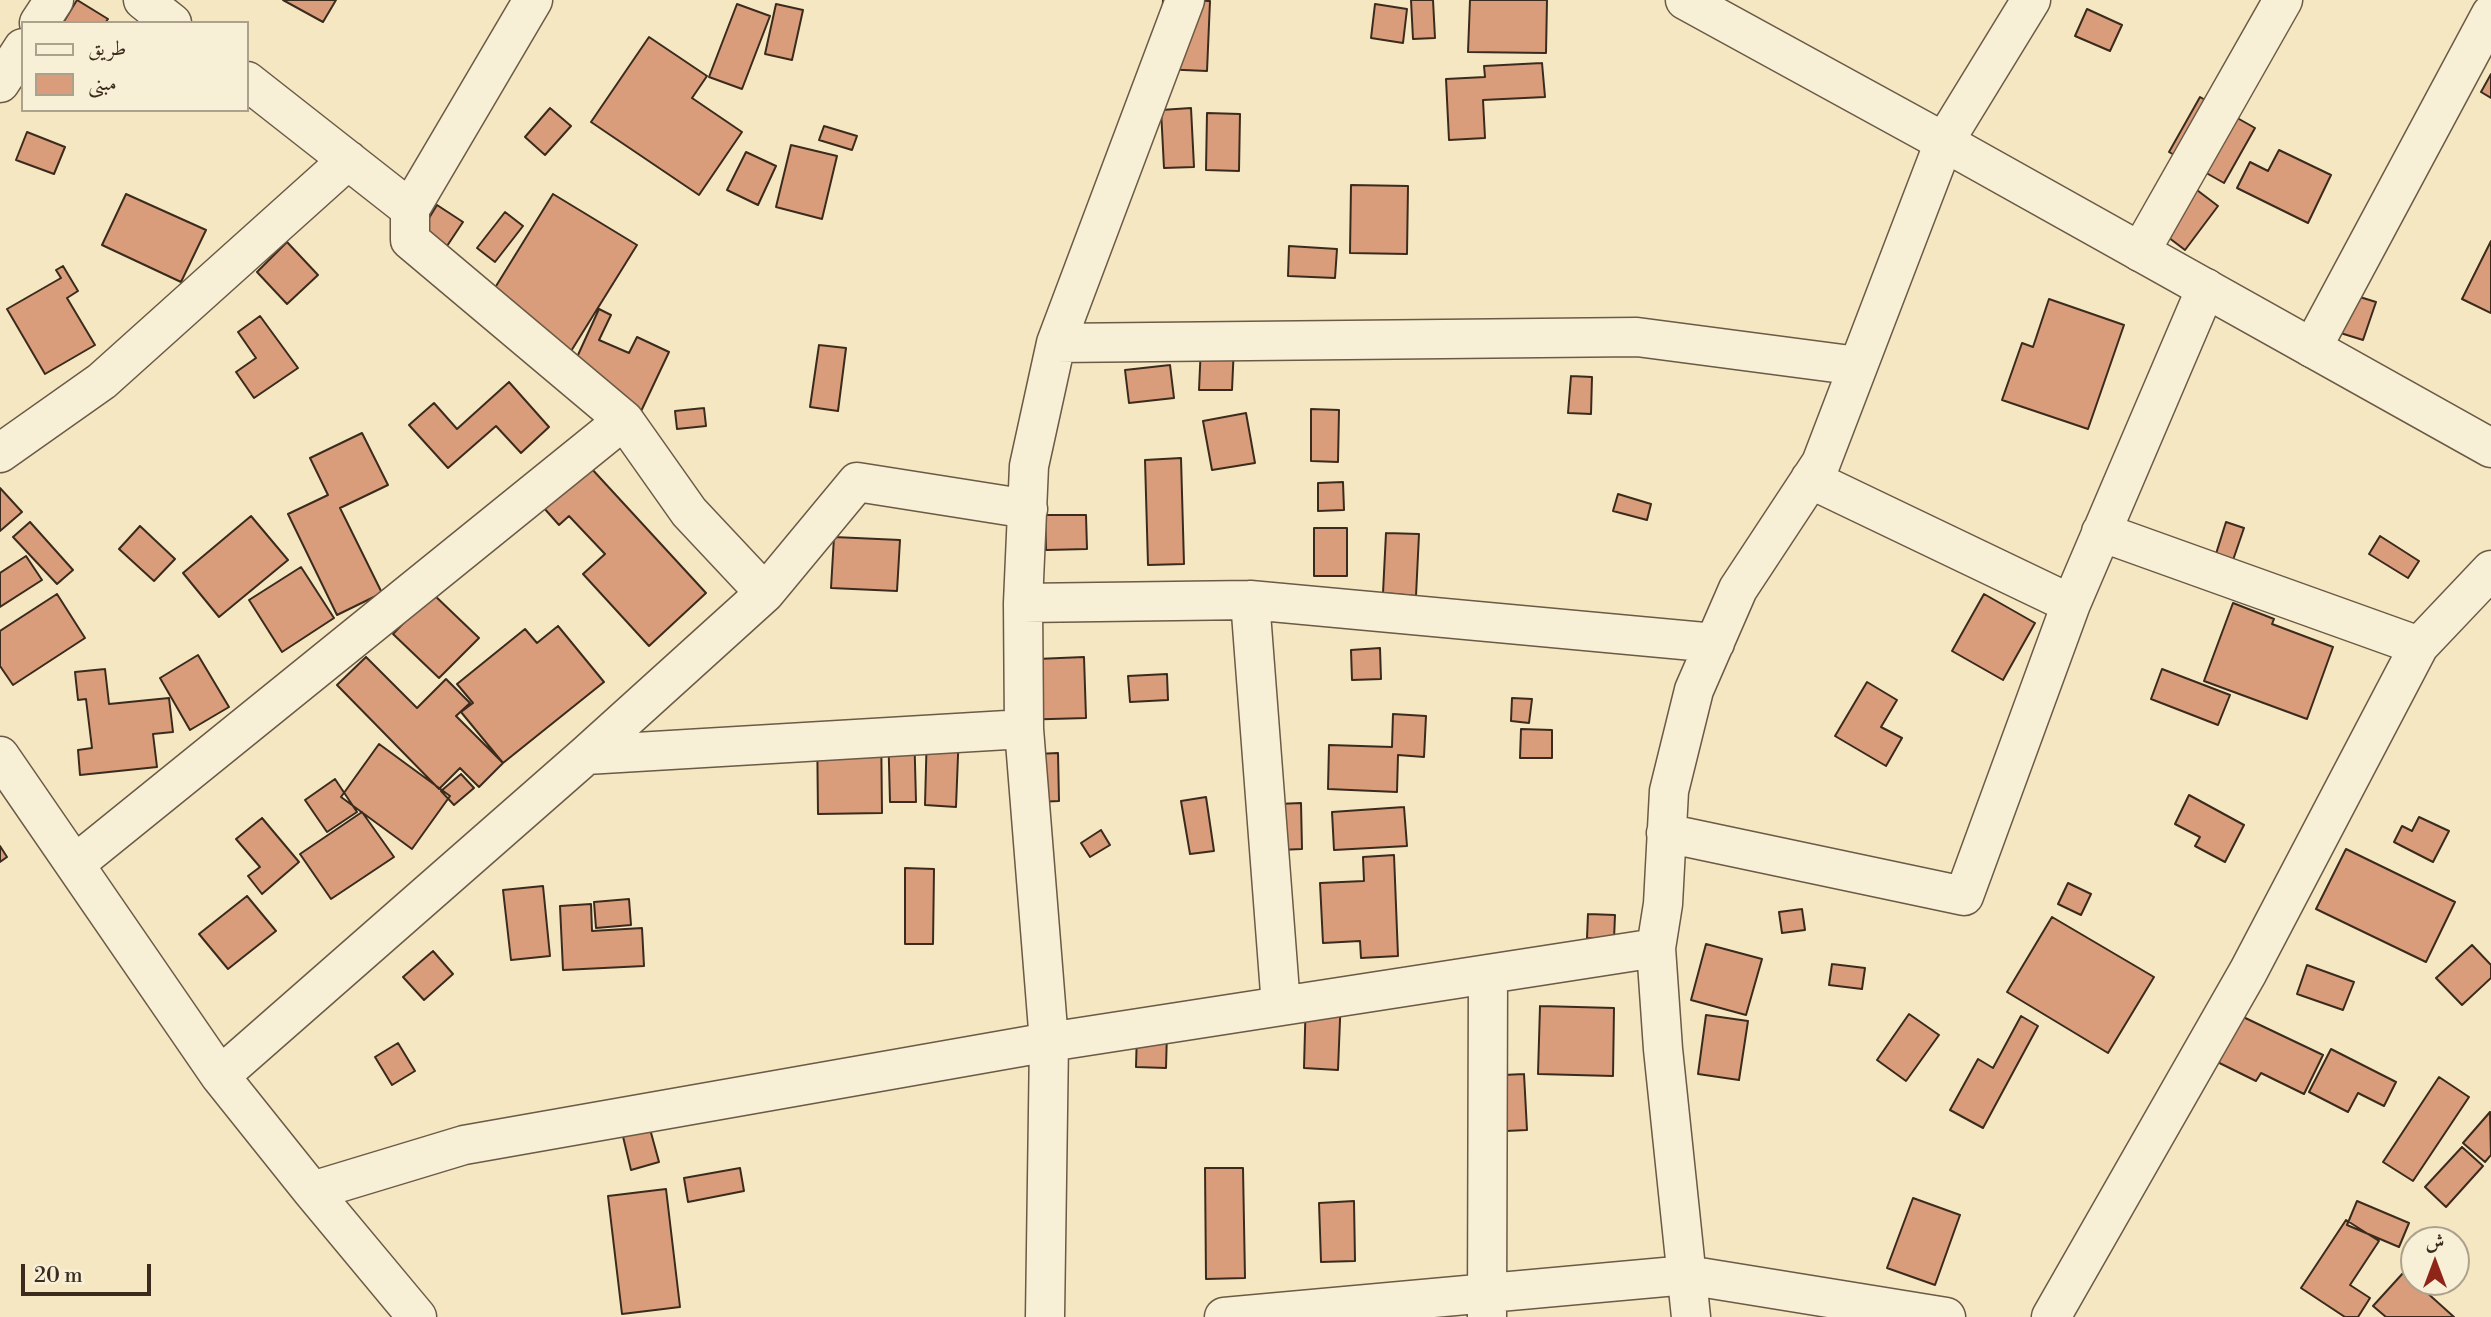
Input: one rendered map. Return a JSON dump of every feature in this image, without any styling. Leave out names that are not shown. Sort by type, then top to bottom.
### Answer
[{"type":"street","points":[[40,21],[54,0]]},
{"type":"street","points":[[143,0],[169,21]]},
{"type":"street","points":[[533,0],[410,209],[410,240],[624,420],[689,512],[765,593]]},
{"type":"street","points":[[1045,1317],[1049,1042],[1024,729],[1023,603],[1029,466],[1056,343],[1185,0]]},
{"type":"street","points":[[1685,0],[2491,448]]},
{"type":"street","points":[[1691,1317],[1663,1049],[1656,948],[1663,904],[1669,791],[1694,690],[1738,589],[1821,463],[1944,142],[2031,0]]},
{"type":"street","points":[[2140,251],[2283,0]]},
{"type":"street","points":[[2312,348],[2491,14]]},
{"type":"street","points":[[0,83],[21,51]]},
{"type":"street","points":[[248,82],[410,209]]},
{"type":"street","points":[[0,453],[102,381],[348,160]]},
{"type":"street","points":[[1666,833],[1964,896],[2071,604],[2206,288]]},
{"type":"street","points":[[1056,343],[1637,337],[1858,366]]},
{"type":"street","points":[[75,864],[624,420]]},
{"type":"street","points":[[1810,479],[2071,604]]},
{"type":"street","points":[[220,1076],[586,755],[765,593],[856,482],[1028,509]]},
{"type":"street","points":[[2101,532],[2419,646]]},
{"type":"street","points":[[2051,1317],[2248,972],[2419,646],[2491,570]]},
{"type":"street","points":[[1023,603],[1250,600],[1714,643]]},
{"type":"street","points":[[1250,600],[1281,1006]]},
{"type":"street","points":[[586,755],[1024,729]]},
{"type":"street","points":[[0,756],[220,1076],[417,1317]]},
{"type":"street","points":[[312,1191],[464,1145],[1049,1042],[1656,948]]},
{"type":"street","points":[[1488,975],[1488,1305]]},
{"type":"street","points":[[1224,1317],[1488,1305],[1687,1275],[1946,1317]]},
{"type":"building","points":[[77,0],[108,19],[106,21],[64,21]]},
{"type":"building","points":[[283,0],[336,0],[323,22]]},
{"type":"building","points":[[1163,0],[1210,1],[1207,71],[1160,69]]},
{"type":"building","points":[[1411,0],[1433,0],[1435,38],[1413,39]]},
{"type":"building","points":[[1470,0],[1547,0],[1546,53],[1468,52]]},
{"type":"building","points":[[737,4],[770,16],[742,89],[709,77]]},
{"type":"building","points":[[776,4],[803,10],[792,60],[765,54]]},
{"type":"building","points":[[1375,4],[1407,9],[1403,43],[1371,38]]},
{"type":"building","points":[[2087,9],[2122,25],[2110,51],[2075,36]]},
{"type":"building","points":[[649,37],[707,76],[692,98],[742,132],[699,195],[591,122]]},
{"type":"building","points":[[1542,63],[1545,97],[1483,100],[1485,138],[1449,140],[1446,79],[1485,77],[1484,66]]},
{"type":"building","points":[[2491,74],[2491,98],[2481,92]]},
{"type":"building","points":[[2200,97],[2255,128],[2224,183],[2169,152]]},
{"type":"building","points":[[550,108],[571,126],[545,155],[525,137]]},
{"type":"building","points":[[1191,108],[1194,167],[1164,168],[1161,110]]},
{"type":"building","points":[[1207,113],[1240,114],[1239,171],[1206,170]]},
{"type":"building","points":[[824,126],[857,136],[852,150],[819,140]]},
{"type":"building","points":[[27,132],[65,147],[54,174],[16,160]]},
{"type":"building","points":[[791,145],[837,156],[822,219],[776,207]]},
{"type":"building","points":[[2279,150],[2331,175],[2308,223],[2237,188],[2250,162],[2268,171]]},
{"type":"building","points":[[746,152],[776,166],[758,205],[727,190]]},
{"type":"building","points":[[2189,184],[2218,206],[2185,250],[2156,228]]},
{"type":"building","points":[[1351,185],[1408,186],[1407,254],[1350,253]]},
{"type":"building","points":[[126,194],[206,230],[181,282],[102,245]]},
{"type":"building","points":[[553,194],[637,245],[563,364],[480,312]]},
{"type":"building","points":[[437,205],[463,222],[443,252],[418,236]]},
{"type":"building","points":[[505,212],[523,226],[495,262],[477,248]]},
{"type":"building","points":[[2491,241],[2491,313],[2462,299]]},
{"type":"building","points":[[287,242],[318,275],[287,304],[257,272]]},
{"type":"building","points":[[1289,246],[1337,249],[1335,278],[1288,276]]},
{"type":"building","points":[[63,266],[78,291],[67,298],[95,345],[45,374],[7,309],[61,278],[56,270]]},
{"type":"building","points":[[2347,293],[2376,302],[2363,340],[2334,331]]},
{"type":"building","points":[[2049,299],[2124,325],[2088,429],[2002,400],[2022,343],[2033,347]]},
{"type":"building","points":[[599,309],[611,315],[599,340],[629,353],[637,337],[669,352],[635,424],[562,390]]},
{"type":"building","points":[[260,316],[298,368],[254,398],[236,372],[256,358],[238,332]]},
{"type":"building","points":[[819,345],[846,348],[838,411],[810,407]]},
{"type":"building","points":[[1201,345],[1234,346],[1232,390],[1199,390]]},
{"type":"building","points":[[1170,365],[1174,398],[1129,403],[1125,370]]},
{"type":"building","points":[[1571,376],[1592,377],[1591,414],[1568,413]]},
{"type":"building","points":[[509,382],[549,427],[521,453],[496,426],[448,468],[409,425],[434,403],[457,429]]},
{"type":"building","points":[[704,408],[706,426],[677,429],[675,411]]},
{"type":"building","points":[[1311,409],[1339,410],[1338,462],[1311,461]]},
{"type":"building","points":[[1246,413],[1255,463],[1212,470],[1203,421]]},
{"type":"building","points":[[362,433],[388,485],[340,508],[382,593],[337,615],[288,514],[328,495],[310,458]]},
{"type":"building","points":[[579,455],[706,593],[649,646],[583,574],[605,554],[569,516],[559,525],[528,490]]},
{"type":"building","points":[[1181,458],[1184,564],[1148,565],[1145,460]]},
{"type":"building","points":[[1343,482],[1344,510],[1318,511],[1318,483]]},
{"type":"building","points":[[0,488],[22,512],[0,531]]},
{"type":"building","points":[[1618,494],[1651,504],[1647,520],[1613,511]]},
{"type":"building","points":[[1045,515],[1086,515],[1087,549],[1046,550]]},
{"type":"building","points":[[251,516],[288,560],[219,617],[183,573]]},
{"type":"building","points":[[30,522],[73,570],[57,584],[13,537]]},
{"type":"building","points":[[2226,522],[2244,528],[2232,563],[2215,557]]},
{"type":"building","points":[[140,526],[175,559],[154,581],[119,549]]},
{"type":"building","points":[[1314,528],[1347,528],[1347,576],[1314,576]]},
{"type":"building","points":[[1386,533],[1419,534],[1416,596],[1383,593]]},
{"type":"building","points":[[2380,536],[2419,561],[2408,578],[2369,554]]},
{"type":"building","points":[[834,537],[900,540],[897,591],[831,588]]},
{"type":"building","points":[[26,556],[42,580],[0,607],[0,573]]},
{"type":"building","points":[[301,567],[334,618],[282,652],[249,600]]},
{"type":"building","points":[[432,593],[479,638],[439,678],[393,634]]},
{"type":"building","points":[[57,594],[85,638],[13,685],[0,666],[0,631]]},
{"type":"building","points":[[1984,594],[2035,623],[2003,680],[1952,651]]},
{"type":"building","points":[[2233,603],[2274,619],[2272,624],[2333,647],[2307,719],[2204,681]]},
{"type":"building","points":[[558,626],[604,682],[503,763],[461,712],[473,703],[457,684],[525,629],[537,643]]},
{"type":"building","points":[[1380,648],[1381,679],[1352,680],[1351,650]]},
{"type":"building","points":[[198,655],[229,707],[190,730],[160,678]]},
{"type":"building","points":[[366,657],[417,708],[446,679],[470,703],[456,716],[503,763],[479,787],[460,768],[439,789],[337,685]]},
{"type":"building","points":[[1084,657],[1086,718],[1016,720],[1013,660]]},
{"type":"building","points":[[105,669],[109,704],[169,698],[173,732],[153,734],[157,767],[80,775],[78,750],[92,748],[86,699],[78,700],[75,672]]},
{"type":"building","points":[[2162,669],[2230,695],[2218,725],[2151,699]]},
{"type":"building","points":[[1167,674],[1168,700],[1130,702],[1128,676]]},
{"type":"building","points":[[1867,682],[1897,700],[1881,727],[1902,738],[1886,766],[1835,736]]},
{"type":"building","points":[[1512,698],[1532,699],[1529,723],[1511,721]]},
{"type":"building","points":[[1393,714],[1426,716],[1424,757],[1398,755],[1397,792],[1328,789],[1329,745],[1392,747]]},
{"type":"building","points":[[881,721],[882,813],[818,814],[817,723]]},
{"type":"building","points":[[914,725],[916,802],[890,802],[888,726]]},
{"type":"building","points":[[927,729],[959,730],[956,807],[925,805]]},
{"type":"building","points":[[1521,729],[1552,730],[1552,758],[1520,758]]},
{"type":"building","points":[[379,744],[450,796],[412,849],[341,797]]},
{"type":"building","points":[[1058,753],[1059,801],[1017,803],[1015,755]]},
{"type":"building","points":[[461,774],[474,788],[454,805],[441,791]]},
{"type":"building","points":[[335,779],[357,812],[327,832],[305,800]]},
{"type":"building","points":[[2189,795],[2244,825],[2225,862],[2195,846],[2200,837],[2175,824]]},
{"type":"building","points":[[1206,797],[1214,851],[1190,854],[1181,801]]},
{"type":"building","points":[[1301,803],[1302,849],[1256,851],[1255,805]]},
{"type":"building","points":[[1404,807],[1407,846],[1334,850],[1332,812]]},
{"type":"building","points":[[362,812],[394,857],[331,899],[300,854]]},
{"type":"building","points":[[2419,817],[2449,831],[2433,862],[2394,842],[2402,826],[2412,831]]},
{"type":"building","points":[[262,818],[299,862],[262,894],[248,876],[260,867],[236,839]]},
{"type":"building","points":[[1101,830],[1110,845],[1090,857],[1081,843]]},
{"type":"building","points":[[0,846],[7,857],[0,862]]},
{"type":"building","points":[[2346,849],[2455,902],[2426,962],[2316,909]]},
{"type":"building","points":[[1394,855],[1398,956],[1361,958],[1360,941],[1323,943],[1320,883],[1364,881],[1363,857]]},
{"type":"building","points":[[905,868],[934,869],[933,944],[905,944]]},
{"type":"building","points":[[2068,883],[2091,894],[2081,915],[2058,904]]},
{"type":"building","points":[[543,886],[550,956],[511,960],[503,890]]},
{"type":"building","points":[[247,896],[276,931],[228,969],[199,934]]},
{"type":"building","points":[[629,899],[631,925],[596,928],[594,902]]},
{"type":"building","points":[[591,904],[592,931],[642,928],[644,966],[563,970],[560,906]]},
{"type":"building","points":[[1802,909],[1805,930],[1782,933],[1779,912]]},
{"type":"building","points":[[1588,914],[1615,915],[1614,939],[1587,938]]},
{"type":"building","points":[[2052,917],[2154,977],[2108,1053],[2007,992]]},
{"type":"building","points":[[1706,944],[1762,959],[1746,1015],[1691,1000]]},
{"type":"building","points":[[2472,945],[2491,965],[2491,978],[2462,1005],[2436,978]]},
{"type":"building","points":[[433,951],[453,974],[424,1000],[403,977]]},
{"type":"building","points":[[1832,964],[1865,968],[1862,989],[1829,985]]},
{"type":"building","points":[[2307,965],[2354,982],[2343,1010],[2297,994]]},
{"type":"building","points":[[1306,994],[1341,995],[1338,1070],[1304,1068]]},
{"type":"building","points":[[2218,1005],[2323,1055],[2304,1094],[2261,1073],[2256,1081],[2195,1051]]},
{"type":"building","points":[[1540,1006],[1614,1008],[1613,1076],[1538,1074]]},
{"type":"building","points":[[1909,1014],[1939,1035],[1906,1081],[1877,1060]]},
{"type":"building","points":[[1706,1015],[1748,1021],[1739,1080],[1698,1074]]},
{"type":"building","points":[[2021,1016],[2038,1026],[1983,1128],[1950,1110],[1978,1059],[1993,1068]]},
{"type":"building","points":[[1137,1031],[1167,1032],[1166,1068],[1136,1067]]},
{"type":"building","points":[[398,1043],[415,1071],[392,1085],[375,1057]]},
{"type":"building","points":[[2331,1049],[2396,1082],[2384,1106],[2358,1093],[2348,1112],[2309,1092]]},
{"type":"building","points":[[1524,1074],[1527,1130],[1485,1132],[1483,1076]]},
{"type":"building","points":[[2439,1077],[2469,1097],[2413,1181],[2383,1162]]},
{"type":"building","points":[[2490,1112],[2491,1155],[2485,1162],[2463,1143]]},
{"type":"building","points":[[647,1118],[659,1162],[631,1170],[620,1124]]},
{"type":"building","points":[[2462,1147],[2483,1166],[2446,1207],[2425,1187]]},
{"type":"building","points":[[740,1168],[744,1191],[688,1202],[684,1178]]},
{"type":"building","points":[[1205,1168],[1243,1168],[1245,1278],[1206,1279]]},
{"type":"building","points":[[666,1189],[680,1307],[622,1314],[608,1196]]},
{"type":"building","points":[[1913,1198],[1960,1215],[1935,1285],[1887,1268]]},
{"type":"building","points":[[1354,1201],[1355,1261],[1321,1262],[1319,1203]]},
{"type":"building","points":[[2357,1201],[2409,1223],[2408,1226],[2400,1226],[2399,1247],[2347,1225]]},
{"type":"building","points":[[2346,1220],[2379,1241],[2350,1285],[2370,1298],[2358,1317],[2345,1317],[2301,1288]]},
{"type":"building","points":[[2400,1276],[2400,1296],[2431,1296],[2454,1317],[2386,1317],[2373,1306]]}]
